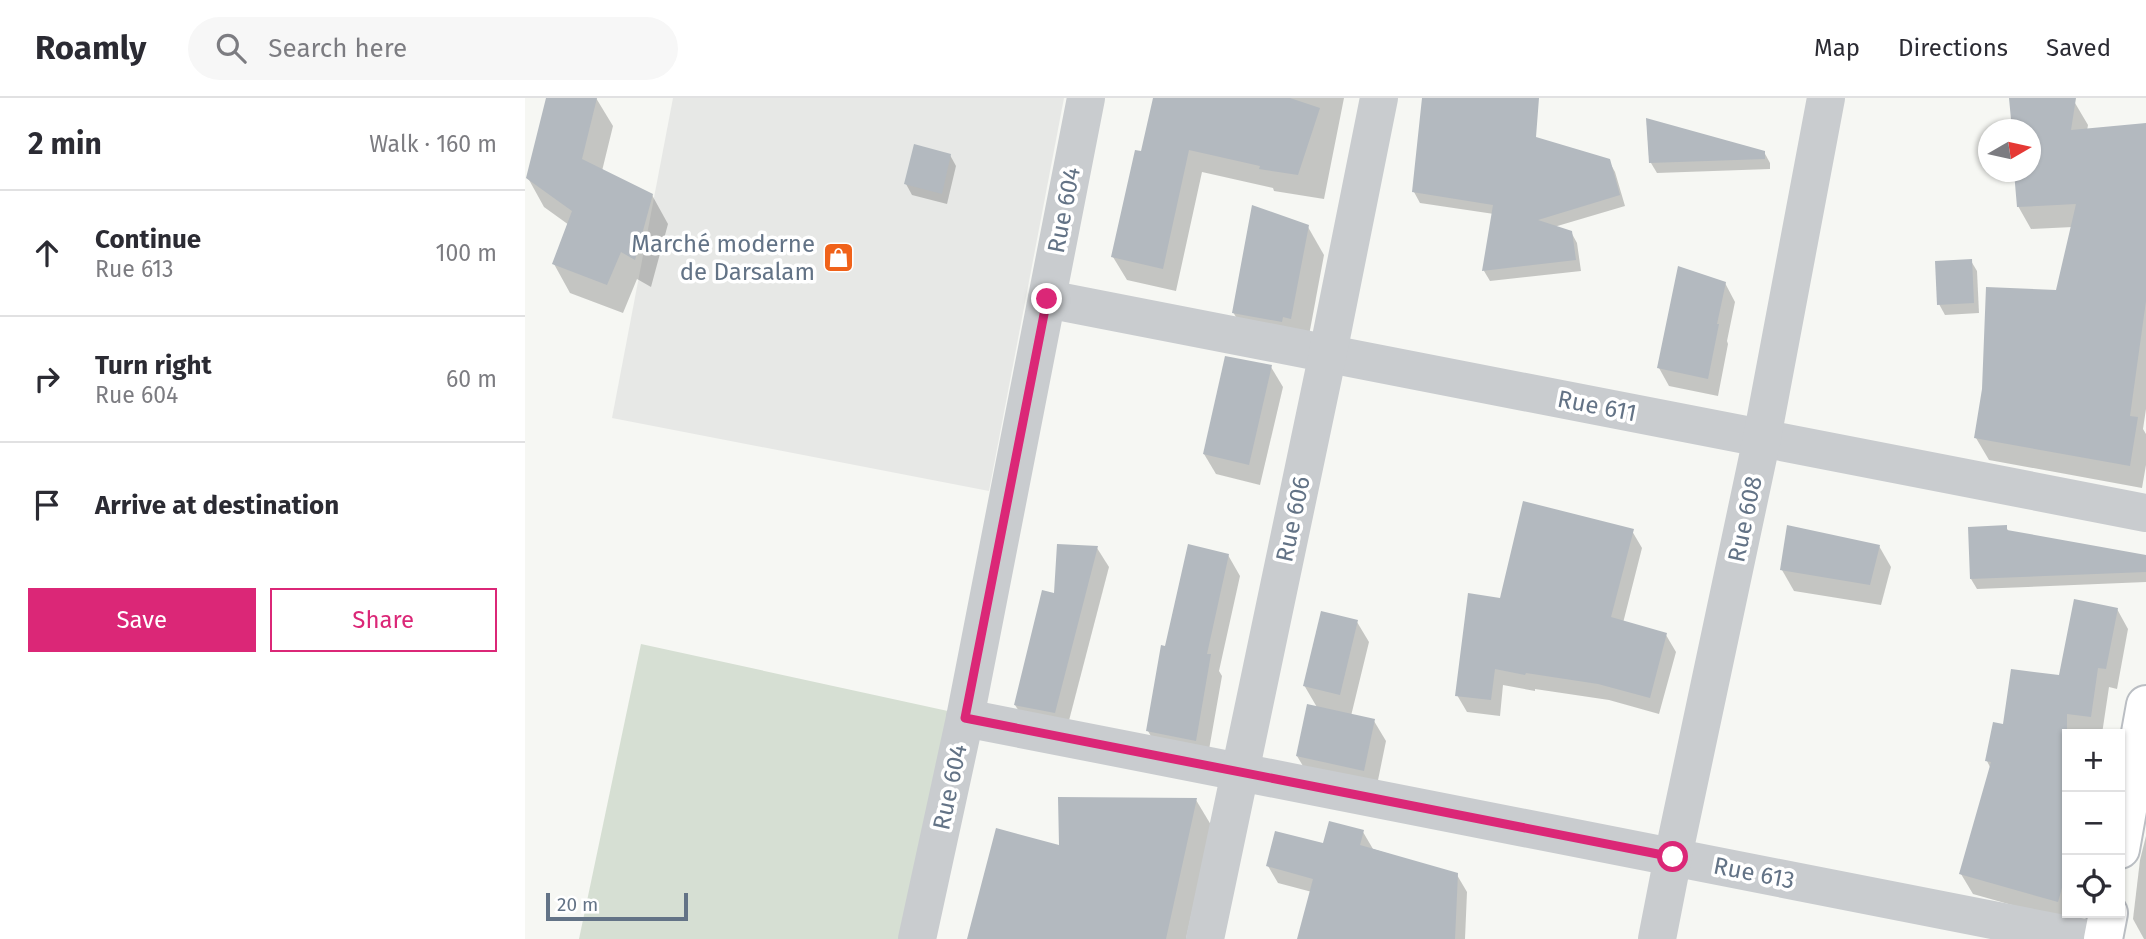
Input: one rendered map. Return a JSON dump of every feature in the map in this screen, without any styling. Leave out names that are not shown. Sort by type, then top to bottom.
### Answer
[{"type":"street","name":"Rue 604","points":[[917,939],[965,718],[1086,98]]},
{"type":"street","name":"Rue 606","points":[[1205,939],[1379,98]]},
{"type":"street","name":"Rue 608","points":[[1657,939],[1762,438],[1826,98]]},
{"type":"street","name":"Rue 611","points":[[1047,299],[2146,513]]},
{"type":"street","points":[[2125,821],[2146,705]]},
{"type":"street","name":"Rue 613","points":[[965,718],[2089,939]]},
{"type":"street","points":[[2103,939],[2107,918]]},
{"type":"shaded area","name":"Marché moderne de Darsalam","points":[[673,98],[1064,98],[989,491],[612,418]]},
{"type":"shaded area","points":[[641,644],[957,713],[909,939],[579,939]]},
{"type":"building","points":[[546,98],[597,98],[582,159],[653,194],[635,260],[621,252],[607,285],[552,264],[572,211],[526,178]]},
{"type":"building","points":[[1153,98],[1290,98],[1320,108],[1298,175],[1259,169],[1260,166],[1189,150],[1163,269],[1111,257],[1135,150],[1141,151]]},
{"type":"building","points":[[1422,98],[1539,98],[1536,137],[1610,159],[1620,195],[1538,220],[1572,231],[1576,260],[1482,271],[1493,205],[1412,192]]},
{"type":"building","points":[[2009,98],[2076,98],[2071,130],[2146,123],[2146,301],[2130,416],[2138,417],[2130,466],[1974,438],[1982,389],[1986,287],[2056,290],[2076,204],[2017,207],[2015,182],[2041,182],[2041,119],[2011,119]]},
{"type":"building","points":[[1646,118],[1765,151],[1765,159],[1649,163]]},
{"type":"building","points":[[914,144],[951,154],[942,194],[904,184]]},
{"type":"building","points":[[1252,205],[1309,225],[1291,319],[1283,317],[1282,322],[1232,313]]},
{"type":"building","points":[[1972,259],[1974,303],[1937,305],[1935,261]]},
{"type":"building","points":[[1678,266],[1726,282],[1708,379],[1657,368]]},
{"type":"building","points":[[1225,356],[1272,365],[1249,465],[1203,454]]},
{"type":"building","points":[[1523,501],[1634,529],[1611,617],[1667,633],[1650,698],[1598,684],[1495,669],[1491,700],[1455,696],[1468,593],[1500,598]]},
{"type":"building","points":[[1787,525],[1880,545],[1870,585],[1780,570]]},
{"type":"building","points":[[2007,525],[2007,530],[2146,555],[2146,572],[1970,579],[1968,527]]},
{"type":"building","points":[[1057,544],[1098,546],[1055,713],[1014,705],[1042,590],[1054,593]]},
{"type":"building","points":[[1188,544],[1229,554],[1207,654],[1211,654],[1196,741],[1146,731],[1161,645],[1165,646]]},
{"type":"building","points":[[2074,599],[2118,608],[2106,669],[2098,668],[2091,717],[2067,714],[2067,729],[2062,729],[2062,888],[2058,902],[1959,874],[1991,762],[1985,761],[1993,722],[2003,724],[2011,669],[2059,675]]},
{"type":"building","points":[[1321,611],[1358,620],[1340,695],[1303,686]]},
{"type":"building","points":[[1307,704],[1375,719],[1364,771],[1296,756]]},
{"type":"building","points":[[1058,797],[1197,798],[1166,939],[967,939],[996,828],[1059,845]]},
{"type":"building","points":[[1329,821],[1364,830],[1360,845],[1458,873],[1455,939],[1297,939],[1313,879],[1266,866],[1275,831],[1323,843]]},
{"type":"place","name":"Marché moderne de Darsalam","points":[[838,258]]},
{"type":"route","points":[[1047,299],[965,718],[1673,857]]}]
